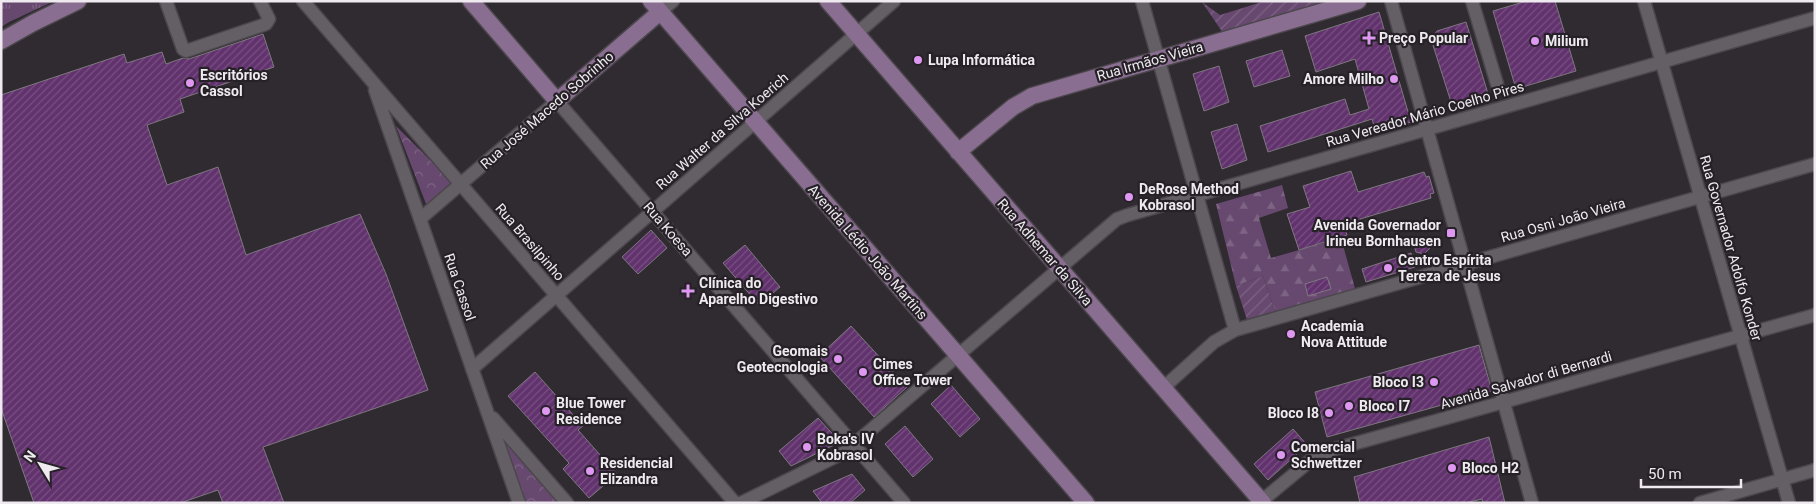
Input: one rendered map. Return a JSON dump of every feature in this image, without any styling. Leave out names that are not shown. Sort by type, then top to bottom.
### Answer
[{"type":"main road","points":[[1,41],[78,1]]},
{"type":"main road","name":"Rua Koesa","points":[[471,1],[557,101]]},
{"type":"main road","name":"Rua Adhemar da Silva","points":[[828,1],[1261,502]]},
{"type":"main road","name":"Rua Irmãos Vieira","points":[[958,152],[1013,107],[1032,96],[1358,1]]},
{"type":"main road","name":"Rua José Macedo Sobrinho","points":[[557,101],[655,7]]},
{"type":"main road","name":"Avenida Lédio João Martins","points":[[655,7],[1086,503]]},
{"type":"street","points":[[166,1],[183,49],[186,51],[266,24],[270,19],[260,1]]},
{"type":"street","name":"Rua Brasilpinho","points":[[303,1],[735,503]]},
{"type":"street","name":"Rua José Macedo Sobrinho","points":[[655,7],[673,1]]},
{"type":"street","name":"Rua Walter da Silva Koerich","points":[[472,369],[894,1]]},
{"type":"street","points":[[1142,1],[1235,330]]},
{"type":"street","points":[[1391,1],[1532,503]]},
{"type":"street","points":[[1472,1],[1497,84]]},
{"type":"street","name":"Rua Governador Adolfo Konder","points":[[1644,1],[1789,503]]},
{"type":"street","name":"Rua Vereador Mário Coelho Pires","points":[[741,503],[839,457],[855,446],[1117,219],[1815,18]]},
{"type":"street","name":"Rua Cassol","points":[[372,82],[519,503]]},
{"type":"street","name":"Rua José Macedo Sobrinho","points":[[420,219],[557,101]]},
{"type":"street","name":"Rua Koesa","points":[[557,101],[904,503]]},
{"type":"street","name":"Rua Osni João Vieira","points":[[1163,388],[1214,342],[1235,330],[1815,164]]},
{"type":"street","name":"Avenida Salvador di Bernardi","points":[[1261,502],[1311,460],[1322,454],[1815,315]]},
{"type":"street","points":[[487,412],[567,503]]},
{"type":"street","points":[[1700,503],[1815,470]]},
{"type":"green space","points":[[1,1],[54,1],[1,27]]},
{"type":"green space","points":[[1265,1],[1345,1],[1225,36],[1202,2],[1220,15]]},
{"type":"green space","points":[[396,126],[455,185],[428,209]]},
{"type":"green space","points":[[1282,185],[1288,208],[1259,218],[1271,258],[1341,238],[1356,292],[1276,314],[1263,276],[1236,286],[1216,204]]},
{"type":"green space","points":[[1263,276],[1276,314],[1247,320],[1236,286]]},
{"type":"green space","points":[[498,431],[560,503],[523,503]]},
{"type":"building","name":"Milium","points":[[1527,1],[1555,1],[1576,71],[1516,89],[1493,11]]},
{"type":"building","points":[[1379,12],[1411,122],[1376,133],[1372,119],[1268,152],[1260,126],[1345,99],[1350,115],[1369,109],[1355,59],[1316,72],[1305,36]]},
{"type":"building","points":[[1466,22],[1489,97],[1456,107],[1451,102],[1431,39],[1437,31]]},
{"type":"building","points":[[263,34],[274,67],[180,99],[184,112],[147,125],[167,185],[218,167],[246,255],[360,214],[386,274],[428,390],[263,447],[284,503],[223,503],[218,490],[180,503],[34,503],[1,408],[1,95],[124,54],[127,63],[162,52],[166,64],[183,58],[189,59]]},
{"type":"building","points":[[1282,50],[1290,76],[1254,87],[1246,61]]},
{"type":"building","points":[[1219,66],[1229,102],[1204,111],[1193,74]]},
{"type":"building","points":[[1237,124],[1247,160],[1222,169],[1211,132]]},
{"type":"building","points":[[1351,171],[1358,192],[1424,172],[1426,177],[1429,176],[1434,193],[1430,194],[1431,198],[1360,219],[1361,224],[1345,229],[1347,235],[1299,250],[1287,214],[1310,207],[1303,186]]},
{"type":"building","points":[[651,230],[667,248],[638,274],[622,257]]},
{"type":"building","points":[[1420,238],[1428,240],[1430,248],[1424,254],[1416,252],[1414,245]]},
{"type":"building","points":[[745,245],[780,287],[759,305],[723,263]]},
{"type":"building","name":"Centro Espírita Tereza de Jesus","points":[[1411,253],[1415,267],[1366,282],[1362,269]]},
{"type":"building","points":[[1327,277],[1331,289],[1308,296],[1305,284]]},
{"type":"building","name":"Cimes Office Tower","points":[[851,326],[907,387],[874,417],[819,356]]},
{"type":"building","points":[[1479,345],[1492,391],[1327,437],[1315,392]]},
{"type":"building","points":[[535,372],[583,426],[578,430],[617,474],[589,498],[563,469],[569,463],[508,396]]},
{"type":"building","points":[[951,385],[980,419],[960,437],[931,404]]},
{"type":"building","name":"Boka's IV Kobrasol","points":[[818,418],[840,442],[791,466],[779,451]]},
{"type":"building","points":[[905,426],[933,459],[913,477],[885,444]]},
{"type":"building","name":"Comercial Schwettzer","points":[[1293,429],[1307,445],[1268,480],[1254,464]]},
{"type":"building","points":[[1489,437],[1505,503],[1483,503],[1482,499],[1465,503],[1360,503],[1354,477]]},
{"type":"building","points":[[852,474],[865,490],[850,503],[822,503],[813,491]]},
{"type":"place","name":"Preço Popular","points":[[1369,38]]},
{"type":"place","name":"Milium","points":[[1535,41]]},
{"type":"place","name":"Lupa Informática","points":[[918,60]]},
{"type":"place","name":"Amore Milho","points":[[1394,79]]},
{"type":"place","name":"Escritórios Cassol","points":[[190,83]]},
{"type":"place","name":"DeRose Method Kobrasol","points":[[1129,197]]},
{"type":"place","name":"Avenida Governador Irineu Bornhausen","points":[[1451,233]]},
{"type":"place","name":"Centro Espírita Tereza de Jesus","points":[[1388,268]]},
{"type":"place","name":"Clínica do Aparelho Digestivo","points":[[688,291]]},
{"type":"place","name":"Academia Nova Attitude","points":[[1291,334]]},
{"type":"place","name":"Geomais Geotecnologia","points":[[838,359]]},
{"type":"place","name":"Cimes Office Tower","points":[[863,372]]},
{"type":"place","name":"Bloco I3","points":[[1434,382]]},
{"type":"place","name":"Bloco I7","points":[[1349,406]]},
{"type":"place","name":"Blue Tower Residence","points":[[546,411]]},
{"type":"place","name":"Bloco I8","points":[[1329,413]]},
{"type":"place","name":"Boka's IV Kobrasol","points":[[807,447]]},
{"type":"place","name":"Comercial Schwettzer","points":[[1281,455]]},
{"type":"place","name":"Bloco H2","points":[[1452,468]]},
{"type":"place","name":"Residencial Elizandra","points":[[590,471]]}]
